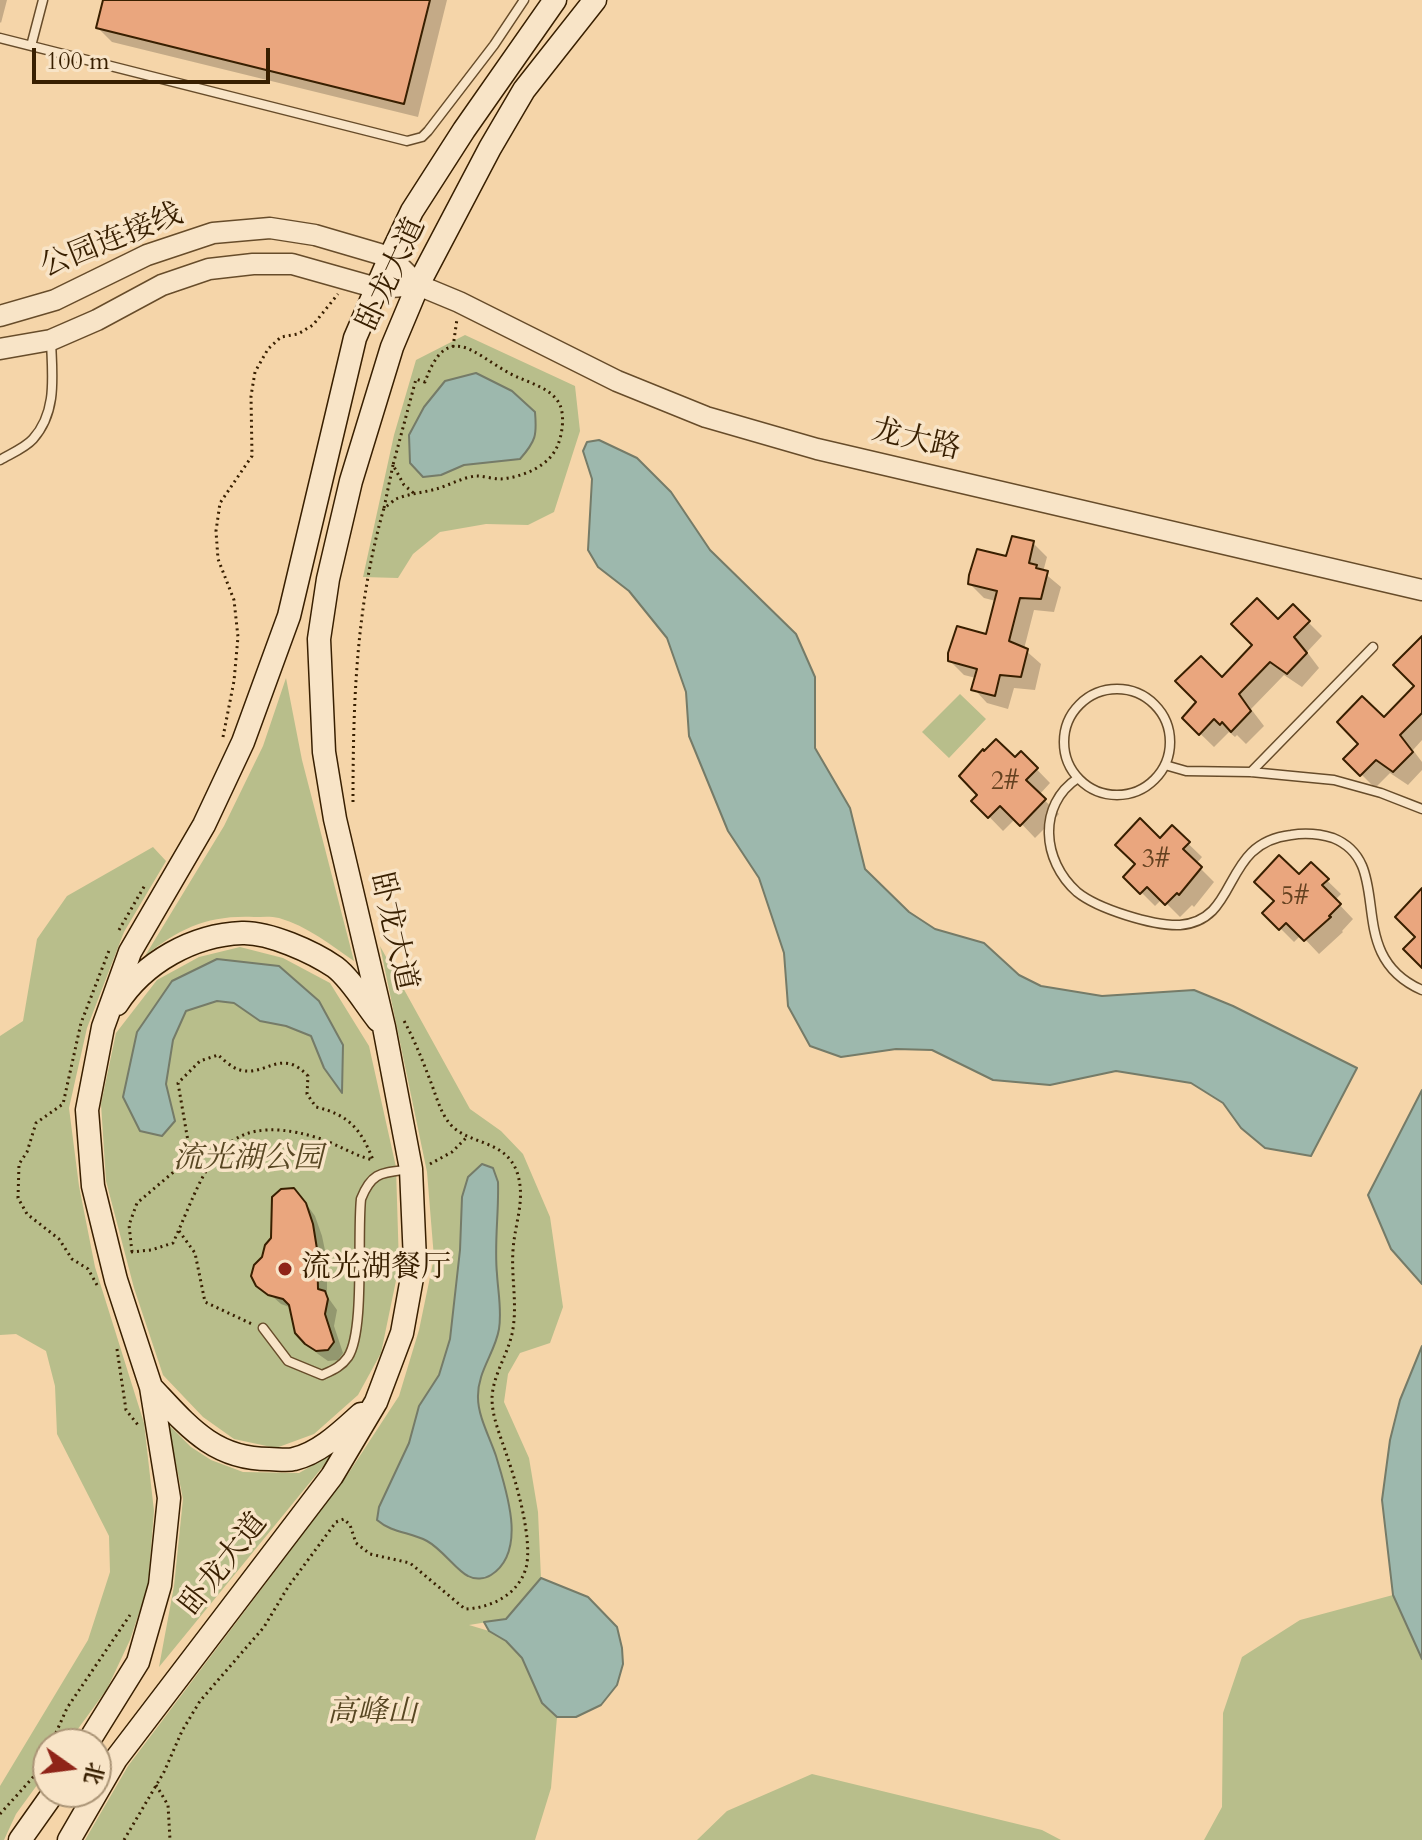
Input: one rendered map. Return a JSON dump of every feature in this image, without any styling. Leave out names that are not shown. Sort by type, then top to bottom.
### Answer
[{"type":"main road","name":"卧龙大道","points":[[97,1728],[138,1662],[160,1585],[169,1498],[151,1387],[109,1254],[93,1186],[87,1110],[103,1027],[130,952],[204,825],[248,729],[289,616],[355,338],[390,257],[412,211],[555,0]]},
{"type":"main road","name":"卧龙大道","points":[[69,1840],[116,1759],[332,1476],[376,1402],[402,1333],[415,1261],[411,1169],[392,1022],[352,896],[328,779],[319,639],[328,579],[371,409],[418,285],[483,160],[524,90],[595,0]]},
{"type":"main road","points":[[103,1027],[126,991],[153,965],[199,940],[245,933],[290,944],[336,968],[392,1022]]},
{"type":"main road","points":[[151,1387],[191,1430],[219,1450],[252,1459],[294,1459],[329,1442],[376,1402]]},
{"type":"main road","points":[[20,1840],[43,1808]]},
{"type":"street","name":"公园连接线","points":[[0,316],[55,300],[147,255],[213,233],[270,228],[315,235],[390,257],[418,285]]},
{"type":"street","name":"公园连接线","points":[[0,349],[51,340],[97,320],[162,285],[209,269],[292,264],[377,288],[418,285]]},
{"type":"street","name":"龙大路","points":[[418,285],[459,302],[617,381],[706,417],[817,449],[1422,590]]},
{"type":"lane","points":[[31,46],[43,0]]},
{"type":"lane","points":[[0,38],[407,141],[422,137],[428,131],[485,58],[524,0]]},
{"type":"lane","points":[[0,460],[32,440],[49,413],[53,388],[51,340]]},
{"type":"lane","points":[[1251,772],[1373,647]]},
{"type":"lane","points":[[1109,690],[1131,691],[1141,695],[1158,708],[1168,728],[1170,739],[1165,765],[1147,786],[1126,795],[1104,794],[1094,790],[1078,778],[1067,757],[1068,724],[1088,698],[1109,690]]},
{"type":"lane","points":[[1165,765],[1186,771],[1251,772],[1334,780],[1420,806]]},
{"type":"lane","points":[[1078,778],[1056,801],[1048,833],[1054,860],[1061,873],[1088,900],[1160,922],[1191,923],[1219,904],[1236,870],[1260,845],[1283,836],[1325,836],[1350,850],[1366,873],[1373,926],[1385,963],[1400,977],[1422,990]]},
{"type":"lane","points":[[263,1328],[288,1361],[322,1375],[338,1368],[349,1356],[357,1329],[361,1199],[368,1181],[382,1173],[411,1169]]},
{"type":"path","points":[[221,744],[234,681],[238,637],[234,600],[218,559],[216,531],[220,503],[252,456],[251,396],[255,372],[268,349],[281,337],[298,334],[313,325],[342,289]]},
{"type":"path","points":[[453,347],[459,302]]},
{"type":"path","points":[[353,810],[354,680],[363,599],[393,465],[416,379],[425,382],[432,364],[441,353],[453,347],[469,347],[508,372],[544,389],[559,402],[561,432],[556,448],[545,463],[522,475],[499,479],[474,476],[393,500],[384,508]]},
{"type":"path","points":[[393,465],[404,485],[416,495]]},
{"type":"path","points":[[117,935],[148,881]]},
{"type":"path","points":[[99,1289],[88,1269],[72,1259],[59,1239],[27,1214],[18,1198],[17,1182],[19,1164],[27,1152],[36,1123],[63,1104],[81,1023],[110,948]]},
{"type":"path","points":[[124,1840],[200,1701],[264,1627],[288,1587],[336,1522],[344,1519],[350,1525],[356,1543],[370,1554],[410,1563],[465,1609],[482,1608],[507,1596],[520,1582],[528,1553],[510,1463],[494,1416],[492,1396],[513,1332],[513,1250],[521,1203],[520,1184],[515,1167],[500,1150],[451,1125],[442,1110],[416,1041],[392,1022]]},
{"type":"path","points":[[109,1254],[132,1252],[173,1243],[198,1182],[213,1159],[232,1139],[253,1131],[292,1132],[315,1137],[353,1156],[373,1160],[363,1136],[338,1112],[316,1107],[307,1094],[308,1076],[300,1068],[276,1062],[256,1071],[237,1070],[218,1055],[200,1061],[178,1083],[189,1147],[183,1164],[137,1203],[129,1225],[132,1252]]},
{"type":"path","points":[[411,1169],[438,1162],[468,1136]]},
{"type":"path","points":[[179,1231],[195,1253],[205,1302],[263,1328]]},
{"type":"path","points":[[117,1348],[126,1410],[140,1428]]},
{"type":"path","points":[[58,1728],[67,1708],[130,1617],[134,1606]]},
{"type":"path","points":[[0,1814],[32,1778]]},
{"type":"path","points":[[156,1785],[168,1805],[170,1840]]},
{"type":"green space","points":[[465,335],[575,386],[580,431],[554,512],[528,525],[486,524],[440,532],[413,554],[398,578],[363,577],[394,435],[416,360]]},
{"type":"green space","points":[[286,678],[302,760],[354,961],[309,931],[289,921],[270,917],[222,918],[195,925],[145,956],[224,826],[263,746]]},
{"type":"green space","points":[[960,694],[986,719],[949,758],[922,732]]},
{"type":"green space","points":[[153,847],[166,861],[124,932],[87,1028],[69,1108],[79,1186],[95,1267],[144,1423],[154,1511],[148,1586],[130,1640],[107,1689],[79,1728],[35,1728],[88,1640],[110,1572],[109,1536],[57,1434],[55,1386],[46,1351],[16,1334],[0,1335],[0,1036],[23,1021],[37,939],[67,896]]},
{"type":"green space","name":"高峰山","points":[[380,946],[470,1109],[501,1131],[523,1154],[550,1217],[563,1307],[550,1343],[520,1353],[508,1374],[504,1402],[529,1458],[538,1512],[541,1578],[506,1619],[469,1625],[489,1631],[506,1641],[522,1658],[542,1703],[557,1717],[551,1788],[535,1840],[85,1840],[104,1808],[112,1808],[112,1794],[128,1766],[346,1477],[399,1396],[419,1330],[434,1258],[427,1172]]},
{"type":"green space","name":"流光湖公园","points":[[240,947],[283,958],[330,983],[369,1046],[396,1167],[399,1266],[381,1353],[358,1395],[314,1434],[276,1448],[234,1439],[203,1417],[163,1375],[134,1288],[106,1181],[101,1104],[116,1033],[157,980],[199,957]]},
{"type":"green space","points":[[168,1424],[191,1447],[211,1460],[243,1472],[299,1473],[334,1453],[159,1667],[174,1586],[183,1499]]},
{"type":"green space","points":[[1393,1595],[1422,1659],[1422,1840],[1204,1840],[1222,1807],[1223,1713],[1242,1657],[1300,1620]]},
{"type":"green space","points":[[32,1733],[32,1792],[16,1814],[4,1840],[0,1840],[0,1786]]},
{"type":"green space","points":[[812,1774],[1042,1830],[1061,1840],[697,1840],[727,1811]]},
{"type":"shaded area","points":[[476,373],[512,391],[535,412],[532,442],[520,459],[464,465],[441,475],[423,477],[410,463],[409,435],[424,407],[445,381]]},
{"type":"shaded area","points":[[599,440],[637,458],[671,492],[710,550],[796,634],[815,677],[815,748],[850,808],[865,869],[909,912],[935,929],[984,943],[1019,975],[1041,986],[1102,996],[1194,990],[1233,1006],[1357,1068],[1311,1156],[1265,1148],[1241,1128],[1223,1103],[1191,1083],[1116,1071],[1050,1085],[993,1080],[932,1050],[896,1049],[841,1057],[810,1046],[788,1006],[784,953],[759,878],[728,831],[689,736],[686,692],[667,638],[629,591],[598,567],[588,550],[592,479],[583,451],[587,442]]},
{"type":"shaded area","points":[[217,959],[279,966],[319,1001],[343,1045],[342,1093],[324,1068],[311,1036],[286,1026],[260,1021],[234,1003],[217,1001],[186,1011],[173,1040],[166,1084],[175,1121],[162,1136],[140,1131],[123,1097],[137,1032],[172,981]]},
{"type":"shaded area","points":[[1422,1090],[1422,1284],[1391,1249],[1368,1195]]},
{"type":"shaded area","points":[[482,1164],[493,1168],[498,1182],[496,1251],[500,1315],[497,1338],[480,1380],[479,1405],[509,1502],[511,1536],[509,1551],[502,1564],[489,1576],[477,1578],[464,1573],[427,1541],[389,1528],[377,1520],[379,1507],[409,1443],[419,1406],[439,1375],[450,1339],[460,1250],[462,1197],[468,1177]]},
{"type":"shaded area","points":[[1422,1346],[1422,1659],[1393,1595],[1382,1500],[1390,1440],[1400,1400]]},
{"type":"shaded area","points":[[541,1578],[588,1597],[617,1627],[623,1664],[617,1685],[601,1705],[576,1717],[557,1717],[542,1703],[522,1658],[506,1641],[489,1631],[484,1622],[506,1619]]},
{"type":"building","points":[[103,0],[430,0],[404,104],[96,28]]},
{"type":"building","points":[[1012,536],[1034,541],[1029,563],[1048,571],[1041,599],[1020,598],[1009,641],[1028,649],[1021,677],[1000,675],[995,696],[971,690],[977,669],[948,661],[948,653],[957,626],[986,634],[997,591],[968,584],[977,549],[1006,556]]},
{"type":"building","points":[[1257,598],[1278,619],[1293,604],[1310,621],[1294,637],[1307,653],[1287,674],[1270,662],[1239,694],[1251,711],[1231,732],[1222,722],[1220,725],[1214,719],[1199,735],[1182,718],[1196,702],[1175,681],[1201,656],[1222,677],[1252,645],[1231,624]]},
{"type":"building","points":[[1422,636],[1422,713],[1400,735],[1413,752],[1393,772],[1376,760],[1360,776],[1343,759],[1358,744],[1337,722],[1362,696],[1384,717],[1414,686],[1393,665]]},
{"type":"building","points":[[996,739],[1015,757],[1021,751],[1038,768],[1026,780],[1046,799],[1020,826],[1000,806],[988,818],[971,801],[977,795],[959,776]]},
{"type":"building","points":[[1140,818],[1160,838],[1172,825],[1190,842],[1183,849],[1202,867],[1179,895],[1177,893],[1165,905],[1147,887],[1140,894],[1123,877],[1135,864],[1115,845]]},
{"type":"building","points":[[1279,855],[1299,874],[1311,862],[1329,879],[1322,885],[1341,904],[1304,941],[1286,923],[1279,930],[1262,913],[1274,901],[1254,882]]},
{"type":"building","points":[[1422,888],[1422,968],[1403,949],[1415,937],[1395,917]]},
{"type":"building","name":"流光湖餐厅","points":[[294,1188],[306,1203],[313,1224],[318,1289],[325,1291],[328,1299],[325,1314],[334,1342],[328,1350],[316,1351],[305,1344],[295,1333],[289,1305],[256,1286],[251,1276],[254,1265],[262,1257],[265,1245],[271,1238],[272,1197],[281,1189]]},
{"type":"place","name":"流光湖餐厅","points":[[285,1269]]}]
